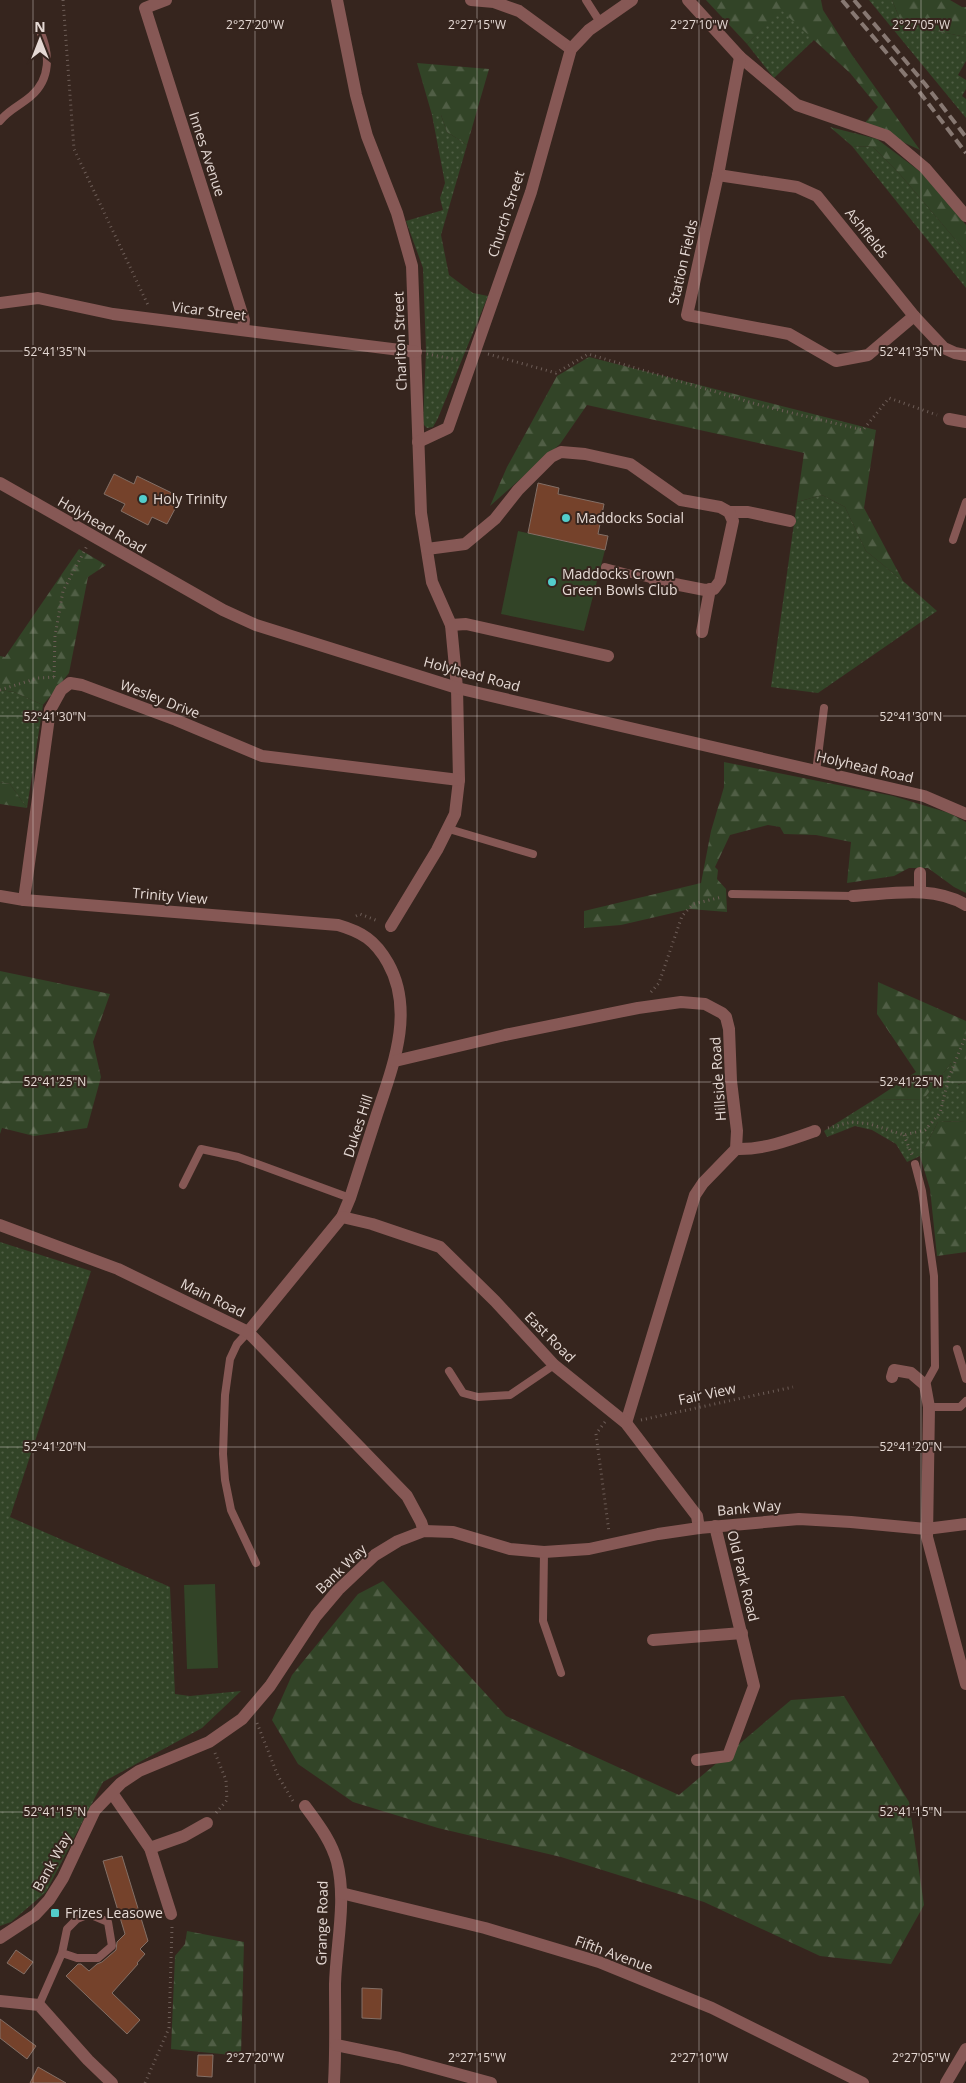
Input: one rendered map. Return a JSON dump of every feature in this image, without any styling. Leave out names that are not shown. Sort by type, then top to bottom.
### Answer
[{"type":"street","name":"Innes Avenue","points":[[166,0],[145,8],[244,320],[243,330]]},
{"type":"street","name":"Charlton Street","points":[[337,0],[356,96],[367,136],[397,213],[412,266],[421,512],[432,582],[451,625],[457,688]]},
{"type":"street","points":[[471,0],[494,2],[518,11],[571,50]]},
{"type":"street","name":"Church Street","points":[[418,442],[448,428],[530,192],[571,50],[589,30],[632,0]]},
{"type":"street","points":[[688,0],[740,57],[797,105],[887,136],[926,168],[966,216]]},
{"type":"street","name":"Station Fields","points":[[740,57],[718,175],[687,315],[789,334],[836,361],[868,355],[914,316]]},
{"type":"street","name":"Ashfields","points":[[718,175],[797,187],[816,196],[914,316],[944,348],[966,355]]},
{"type":"street","name":"Vicar Street","points":[[0,303],[38,298],[113,314],[416,352]]},
{"type":"street","points":[[949,420],[966,422]]},
{"type":"street","points":[[427,549],[464,544],[495,519],[518,490],[551,457],[561,452],[585,454],[630,464],[681,500],[720,507],[729,512],[748,512],[790,521]]},
{"type":"street","name":"Holyhead Road","points":[[0,484],[223,610],[256,625],[457,688],[924,796],[966,814]]},
{"type":"street","points":[[654,580],[714,589],[720,581],[733,521],[729,512]]},
{"type":"street","points":[[702,632],[710,589]]},
{"type":"street","points":[[451,625],[466,624],[608,656]]},
{"type":"street","points":[[24,900],[50,710],[61,690],[70,684]]},
{"type":"street","name":"Wesley Drive","points":[[70,684],[82,684],[262,756],[459,780]]},
{"type":"street","points":[[390,926],[455,814],[459,780],[457,688]]},
{"type":"street","points":[[920,872],[920,892]]},
{"type":"street","points":[[853,896],[928,892],[958,900],[966,905]]},
{"type":"street","name":"Trinity View","points":[[0,896],[24,900],[338,925]]},
{"type":"street","name":"Dukes Hill","points":[[248,1332],[342,1217],[350,1198],[395,1060],[401,1007],[398,986],[392,970],[373,942],[358,931],[338,925]]},
{"type":"street","name":"Hillside Road","points":[[395,1060],[638,1008],[696,1002],[713,1008],[726,1017],[730,1037],[731,1080],[737,1131],[736,1149]]},
{"type":"street","points":[[626,1424],[695,1195],[703,1183],[736,1149],[746,1150],[767,1146],[815,1131]]},
{"type":"street","name":"East Road","points":[[342,1217],[372,1224],[440,1247],[495,1301],[554,1365],[626,1424],[697,1516],[699,1528]]},
{"type":"street","name":"Main Road","points":[[0,1225],[118,1269],[248,1332],[407,1496],[424,1531]]},
{"type":"street","points":[[892,1377],[894,1370],[911,1373],[925,1385],[929,1407],[926,1529],[966,1684]]},
{"type":"street","name":"Bank Way","points":[[0,1938],[36,1916],[49,1900],[63,1878],[95,1810],[121,1783],[139,1771],[209,1742],[242,1718],[270,1686],[306,1630],[338,1590],[375,1555],[398,1541],[424,1531],[453,1532],[510,1549],[544,1552],[589,1549],[699,1528],[799,1519],[926,1529],[966,1524]]},
{"type":"street","name":"Old Park Road","points":[[697,1760],[728,1756],[754,1686],[715,1526]]},
{"type":"street","name":"Old Park Road","points":[[653,1640],[742,1633]]},
{"type":"street","points":[[112,1793],[150,1848],[171,1914]]},
{"type":"street","name":"Grange Road","points":[[305,1806],[332,1847],[337,1864],[341,1893],[335,1984],[336,2045],[334,2083]]},
{"type":"street","points":[[150,1848],[184,1836],[207,1823]]},
{"type":"street","name":"Fifth Avenue","points":[[341,1893],[476,1926],[599,1962],[712,2008],[863,2083]]},
{"type":"street","points":[[0,2001],[39,2005],[88,2060],[112,2083]]},
{"type":"street","points":[[336,2045],[398,2058],[491,2083]]},
{"type":"street","points":[[946,2083],[966,2048]]},
{"type":"lane","points":[[586,0],[600,22]]},
{"type":"lane","points":[[0,121],[31,96],[42,83],[48,59],[45,41],[40,31]]},
{"type":"lane","points":[[953,540],[966,502]]},
{"type":"lane","points":[[605,567],[654,580]]},
{"type":"lane","points":[[816,772],[824,708]]},
{"type":"lane","points":[[448,829],[533,854]]},
{"type":"lane","points":[[732,894],[853,896]]},
{"type":"lane","points":[[183,1185],[201,1149],[238,1157],[350,1198]]},
{"type":"lane","points":[[915,1164],[922,1191],[934,1276],[935,1368],[925,1385]]},
{"type":"lane","points":[[248,1332],[237,1344],[230,1359],[225,1395],[223,1454],[224,1480],[231,1510],[256,1563]]},
{"type":"lane","points":[[957,1349],[966,1379]]},
{"type":"lane","points":[[449,1371],[463,1393],[478,1397],[510,1395],[554,1365]]},
{"type":"lane","points":[[929,1407],[960,1407],[966,1401]]},
{"type":"lane","points":[[544,1552],[544,1621],[560,1673]]},
{"type":"lane","points":[[39,2005],[62,1953],[67,1929],[77,1919],[89,1914],[108,1922],[112,1946],[98,1958],[77,1958],[62,1953]]},
{"type":"path","points":[[63,0],[74,149],[155,320]]},
{"type":"path","points":[[416,352],[471,362],[486,354],[556,373],[588,354],[764,406],[863,430],[889,398],[949,420]]},
{"type":"path","points":[[54,677],[56,636],[64,591],[92,536]]},
{"type":"path","points":[[0,690],[10,685],[38,678],[54,677],[70,684]]},
{"type":"path","points":[[638,1008],[659,983],[682,916],[693,904],[732,894]]},
{"type":"path","points":[[360,914],[390,926]]},
{"type":"path","points":[[815,1131],[852,1122],[870,1124],[904,1135],[925,1130],[940,1113],[949,1077],[966,1035]]},
{"type":"path","points":[[904,1135],[915,1164]]},
{"type":"path","name":"Fair View","points":[[626,1424],[793,1387]]},
{"type":"path","points":[[611,1545],[596,1434],[612,1412]]},
{"type":"path","points":[[251,1708],[278,1776],[296,1804],[305,1806]]},
{"type":"path","points":[[207,1823],[227,1800],[226,1780],[218,1757],[209,1742]]},
{"type":"path","points":[[145,2083],[169,2028],[171,1914]]},
{"type":"green space","points":[[706,0],[821,0],[823,10],[852,55],[920,150],[864,124],[878,107],[850,73],[781,10],[747,44]]},
{"type":"green space","points":[[869,0],[892,0],[902,24],[966,37],[966,61],[958,75],[966,80],[966,89],[962,96],[966,99],[966,118]]},
{"type":"green space","points":[[892,0],[950,0],[962,7],[966,7],[966,37],[902,24]]},
{"type":"green space","points":[[781,9],[815,39],[774,78],[747,44]]},
{"type":"green space","points":[[417,63],[489,69],[467,145],[447,132],[441,115],[432,115]]},
{"type":"green space","points":[[432,115],[441,115],[447,132],[467,145],[441,235],[449,275],[473,293],[488,296],[438,418],[433,427],[427,428],[423,424],[426,351],[423,268],[406,221],[443,210],[440,198],[445,183]]},
{"type":"green space","points":[[830,127],[877,139],[922,173],[966,225],[966,252],[898,172],[873,147],[852,146]]},
{"type":"green space","points":[[852,146],[873,147],[898,172],[966,252],[966,288]]},
{"type":"green space","points":[[589,357],[876,430],[864,508],[903,581],[866,551],[845,507],[822,495],[797,502],[804,453],[587,405],[560,444],[490,506],[507,467],[557,376]]},
{"type":"green space","points":[[822,495],[845,507],[866,551],[937,611],[818,693],[771,687],[797,502]]},
{"type":"green space","name":"Maddocks Crown Green Bowls Club","points":[[518,531],[605,550],[584,631],[501,614]]},
{"type":"green space","points":[[79,549],[106,565],[88,577],[69,673],[43,705],[14,692],[0,690],[0,656],[5,657]]},
{"type":"green space","points":[[0,690],[14,692],[43,705],[27,808],[10,784],[0,782]]},
{"type":"green space","points":[[724,762],[893,796],[949,813],[966,822],[966,893],[954,887],[928,868],[909,868],[894,876],[847,883],[851,842],[816,835],[784,834],[780,827],[768,825],[730,835],[715,867],[718,870],[717,879],[726,889],[727,912],[690,909],[621,925],[584,928],[584,911],[701,883],[711,831],[724,787]]},
{"type":"green space","points":[[0,782],[10,784],[27,808],[0,804]]},
{"type":"green space","points":[[0,971],[110,994],[93,1042],[101,1077],[87,1128],[34,1136],[2,1128],[0,1134]]},
{"type":"green space","points":[[878,982],[966,1021],[966,1082],[957,1085],[951,1063],[923,1100],[875,1099],[916,1072],[877,1014]]},
{"type":"green space","points":[[951,1063],[958,1085],[966,1082],[966,1121],[938,1122],[920,1156],[907,1162],[896,1144],[872,1130],[855,1126],[827,1137],[824,1131],[875,1099],[923,1100]]},
{"type":"green space","points":[[966,1121],[966,1252],[937,1256],[930,1189],[920,1156],[938,1122]]},
{"type":"green space","points":[[0,1242],[91,1271],[10,1517],[170,1587],[175,1694],[190,1696],[241,1691],[202,1728],[103,1782],[46,1892],[11,1922],[0,1926]]},
{"type":"green space","points":[[383,1581],[506,1716],[679,1795],[791,1700],[844,1696],[909,1802],[924,1905],[891,1964],[820,1956],[704,1902],[561,1857],[438,1828],[353,1802],[298,1764],[272,1720],[292,1675],[358,1594]]},
{"type":"green space","points":[[215,1584],[218,1668],[187,1669],[184,1585]]},
{"type":"green space","points":[[187,1931],[244,1942],[241,2056],[171,2049],[175,1956],[185,1944]]},
{"type":"building","name":"Holy Trinity","points":[[114,474],[134,484],[137,476],[174,494],[169,504],[176,507],[167,524],[152,517],[148,525],[121,511],[125,504],[104,494]]},
{"type":"building","name":"Maddocks Social","points":[[538,483],[559,488],[558,494],[604,504],[598,534],[608,536],[605,550],[528,533]]},
{"type":"building","points":[[122,1856],[148,1941],[140,1949],[145,1954],[112,1993],[140,2020],[127,2034],[66,1976],[78,1964],[81,1964],[89,1971],[102,1962],[116,1950],[117,1942],[125,1934],[103,1861]]},
{"type":"building","points":[[16,1950],[33,1962],[24,1974],[7,1963]]},
{"type":"building","points":[[362,1988],[382,1989],[381,2019],[362,2018]]},
{"type":"building","points":[[0,2019],[36,2046],[27,2059],[0,2038]]},
{"type":"building","points":[[198,2055],[213,2055],[212,2077],[197,2076]]},
{"type":"building","points":[[38,2067],[66,2083],[30,2083]]},
{"type":"railway","points":[[842,0],[918,90],[966,153]]},
{"type":"railway","points":[[854,0],[925,84],[966,137]]},
{"type":"place","name":"Holy Trinity","points":[[143,499]]},
{"type":"place","name":"Maddocks Social","points":[[566,518]]},
{"type":"place","name":"Maddocks Crown Green Bowls Club","points":[[552,582]]},
{"type":"place","name":"Frizes Leasowe","points":[[55,1913]]}]
